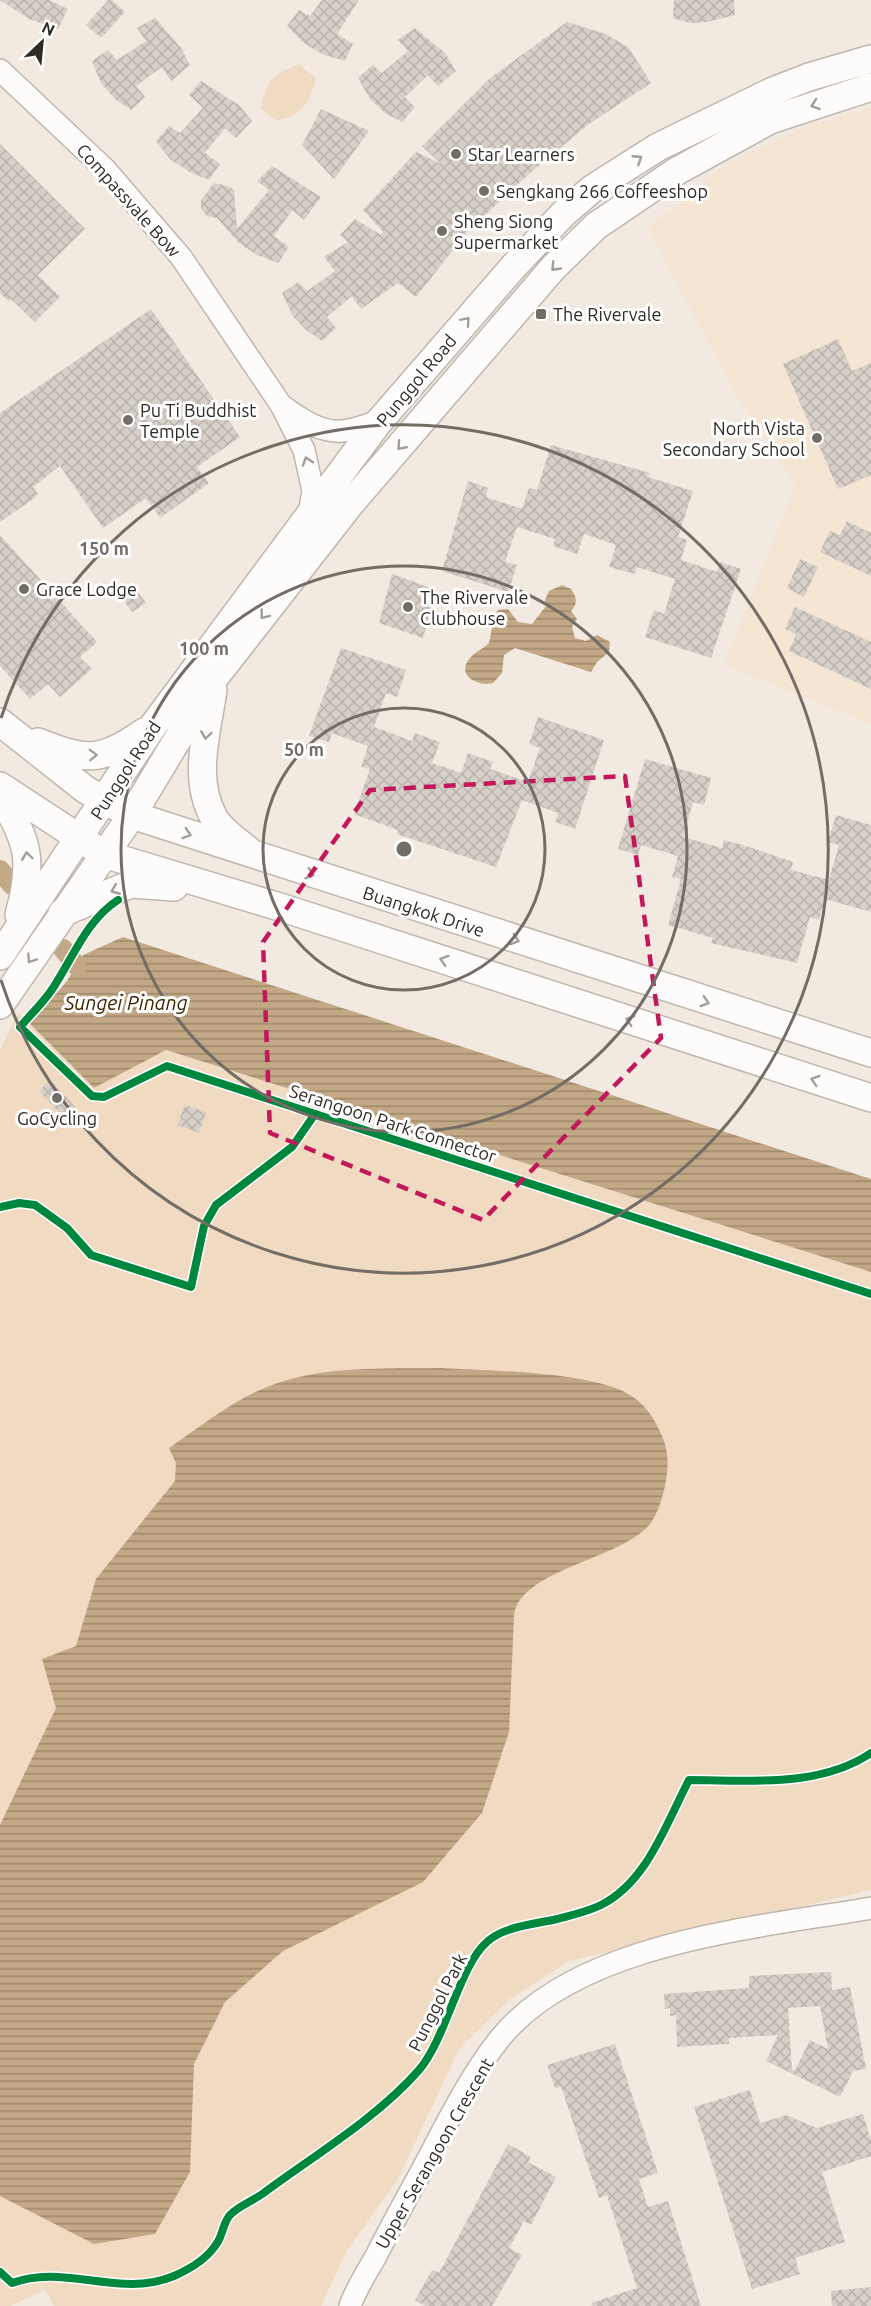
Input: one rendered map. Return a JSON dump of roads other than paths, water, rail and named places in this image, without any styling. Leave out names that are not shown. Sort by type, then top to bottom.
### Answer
[{"type":"main road","name":"Punggol Road","points":[[7,944],[79,840],[153,726],[380,422],[514,266],[564,213],[592,189],[657,147],[773,91],[809,77],[871,59]]},
{"type":"main road","name":"Punggol Road","points":[[0,1005],[132,815],[215,677],[351,503],[526,299],[596,226],[677,171],[770,120],[871,87]]},
{"type":"main road","points":[[215,677],[202,767],[202,789],[215,820],[254,856]]},
{"type":"main road","points":[[0,721],[35,741],[70,754],[96,756],[117,751],[153,726]]},
{"type":"main road","name":"Buangkok Drive","points":[[0,721],[86,790],[132,815],[870,1052]]},
{"type":"main road","points":[[0,786],[79,840],[104,854],[283,908],[871,1098]]},
{"type":"main road","points":[[0,796],[12,814],[28,853],[28,883],[7,944]]},
{"type":"main road","points":[[62,913],[131,884],[214,889]]},
{"type":"street","name":"Compassvale Bow","points":[[0,70],[106,170],[153,222],[180,257],[281,405],[304,450],[313,491],[308,518]]},
{"type":"street","name":"Compassvale Bow","points":[[281,405],[299,418],[327,430],[342,431],[380,422]]},
{"type":"street","name":"Upper Serangoon Crescent","points":[[350,2306],[441,2133],[488,2056],[503,2036],[556,1990],[591,1971],[640,1954],[714,1936],[871,1908]]},
{"type":"water","points":[[562,585],[571,589],[575,598],[576,603],[571,611],[577,619],[572,627],[575,638],[586,641],[597,635],[610,642],[609,652],[597,662],[591,672],[515,648],[504,655],[502,673],[493,683],[481,683],[470,678],[465,670],[466,664],[472,656],[489,643],[498,610],[508,609],[518,622],[532,624],[546,606],[545,600],[549,591]]},
{"type":"water","name":"Sungei Pinang","points":[[123,937],[871,1179],[871,1272],[166,1050],[94,1088],[30,1024],[67,981],[83,955]]},
{"type":"water","points":[[441,1368],[568,1377],[616,1388],[633,1397],[652,1417],[666,1446],[667,1475],[657,1511],[650,1524],[636,1536],[617,1547],[552,1575],[534,1586],[521,1599],[514,1615],[509,1732],[482,1813],[423,1882],[283,1951],[225,2002],[194,2064],[190,2172],[155,2234],[94,2244],[0,2196],[0,1825],[56,1708],[42,1659],[76,1646],[96,1579],[175,1481],[176,1463],[169,1448],[241,1399],[287,1380],[353,1370]]},
{"type":"waterway","points":[[0,870],[12,885]]},
{"type":"waterway","points":[[63,949],[77,966]]},
{"type":"place","name":"Star Learners","points":[[456,154]]},
{"type":"place","name":"Sengkang 266 Coffeeshop","points":[[484,191]]},
{"type":"place","name":"Sheng Siong Supermarket","points":[[442,231]]},
{"type":"place","name":"The Rivervale","points":[[541,314]]},
{"type":"place","name":"Pu Ti Buddhist Temple","points":[[128,420]]},
{"type":"place","name":"North Vista Secondary School","points":[[817,438]]},
{"type":"place","name":"Grace Lodge","points":[[24,589]]},
{"type":"place","name":"The Rivervale Clubhouse","points":[[408,607]]},
{"type":"place","name":"GoCycling","points":[[57,1098]]}]
